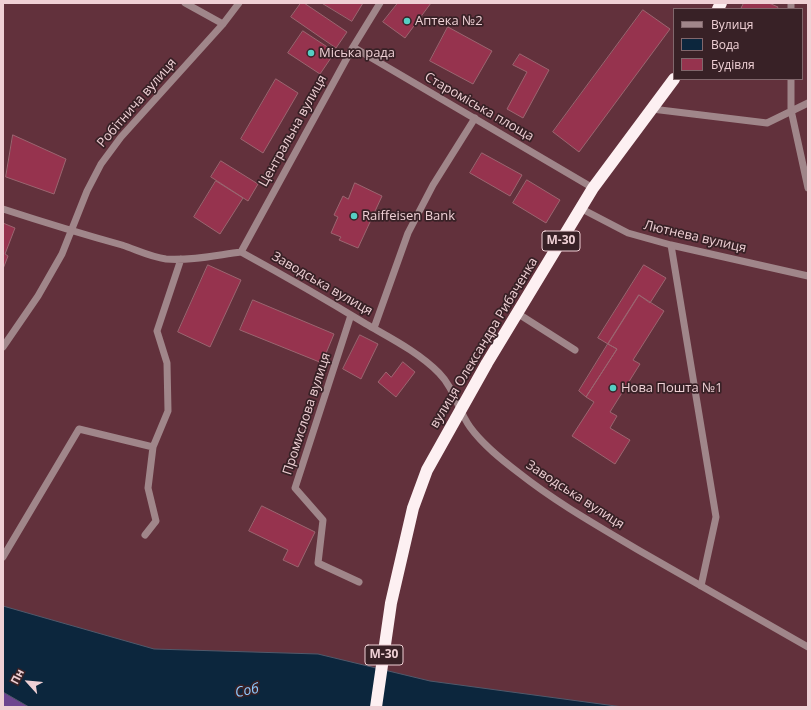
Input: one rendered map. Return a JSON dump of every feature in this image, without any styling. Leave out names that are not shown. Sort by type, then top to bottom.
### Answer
[{"type":"highway","name":"вулиця Олександра Рибаченка","points":[[376,707],[391,603],[415,501],[427,470],[487,362],[580,208],[593,188],[673,80]]},
{"type":"street","points":[[185,3],[223,24]]},
{"type":"street","name":"Робітнича вулиця","points":[[3,347],[38,296],[62,254],[72,231],[80,206],[101,164],[112,149],[223,24],[239,3]]},
{"type":"street","name":"Центральна вулиця","points":[[242,252],[354,47],[380,3]]},
{"type":"street","name":"Староміська площа","points":[[354,47],[593,188]]},
{"type":"street","points":[[791,80],[791,110],[808,188]]},
{"type":"street","points":[[652,108],[767,123],[808,103]]},
{"type":"street","points":[[374,328],[408,233],[433,185],[475,118]]},
{"type":"street","name":"Лютнева вулиця","points":[[580,208],[628,233],[671,245],[808,276]]},
{"type":"street","points":[[3,209],[137,250],[155,257],[181,259],[242,252]]},
{"type":"street","points":[[671,245],[716,517],[701,586]]},
{"type":"street","name":"Заводська вулиця","points":[[242,252],[414,352],[441,375],[453,392],[470,427],[482,442],[546,494],[580,516],[808,647]]},
{"type":"street","points":[[145,535],[156,521],[148,488],[153,446],[168,411],[167,363],[157,331],[181,259]]},
{"type":"street","points":[[517,313],[575,350]]},
{"type":"street","name":"Промислова вулиця","points":[[351,315],[295,488],[323,520],[318,563],[358,582]]},
{"type":"street","points":[[3,558],[78,429],[153,446]]},
{"type":"shaded area","points":[[3,692],[29,707],[3,707]]},
{"type":"water","name":"Соб","points":[[3,606],[154,649],[318,654],[430,681],[623,707],[29,707],[3,692]]},
{"type":"building","points":[[301,3],[304,3],[347,32],[336,48],[291,17]]},
{"type":"building","points":[[322,3],[363,3],[352,21]]},
{"type":"building","points":[[398,3],[431,3],[405,38],[383,22]]},
{"type":"building","points":[[744,3],[769,3],[778,7],[778,8],[742,8]]},
{"type":"building","points":[[643,10],[670,29],[579,152],[553,132]]},
{"type":"building","points":[[448,27],[492,51],[473,84],[430,61]]},
{"type":"building","name":"Міська рада","points":[[303,31],[335,52],[320,74],[288,53]]},
{"type":"building","points":[[520,54],[549,70],[523,118],[507,109],[527,72],[513,65]]},
{"type":"building","points":[[276,79],[298,93],[263,153],[241,139]]},
{"type":"building","points":[[13,135],[66,159],[54,194],[6,177]]},
{"type":"building","points":[[482,153],[522,175],[510,196],[470,173]]},
{"type":"building","points":[[221,161],[258,184],[248,201],[211,177]]},
{"type":"building","points":[[527,180],[560,200],[546,223],[513,203]]},
{"type":"building","points":[[216,181],[243,198],[220,234],[194,217]]},
{"type":"building","name":"Raiffeisen Bank","points":[[355,183],[382,196],[358,248],[339,240],[341,237],[331,233],[338,217],[334,215],[343,196],[348,199]]},
{"type":"building","points":[[3,223],[15,228],[5,254],[8,256],[3,269]]},
{"type":"building","points":[[208,265],[241,280],[210,347],[178,332]]},
{"type":"building","points":[[644,265],[666,278],[650,303],[639,295],[608,344],[598,338]]},
{"type":"building","points":[[639,295],[664,311],[633,360],[640,364],[610,412],[617,416],[610,428],[630,440],[615,464],[572,436],[594,402],[586,397],[617,349],[608,344]]},
{"type":"building","points":[[253,300],[334,334],[322,363],[240,330]]},
{"type":"building","points":[[360,335],[378,344],[361,379],[343,369]]},
{"type":"building","points":[[608,344],[617,349],[586,397],[579,391]]},
{"type":"building","points":[[403,362],[415,372],[396,397],[378,382],[386,372],[391,377]]},
{"type":"building","points":[[262,506],[315,532],[298,567],[283,560],[288,550],[249,531]]},
{"type":"place","name":"Аптека №2","points":[[407,21]]},
{"type":"place","name":"Міська рада","points":[[311,53]]},
{"type":"place","name":"Raiffeisen Bank","points":[[354,216]]},
{"type":"place","name":"Нова Пошта №1","points":[[613,388]]}]
